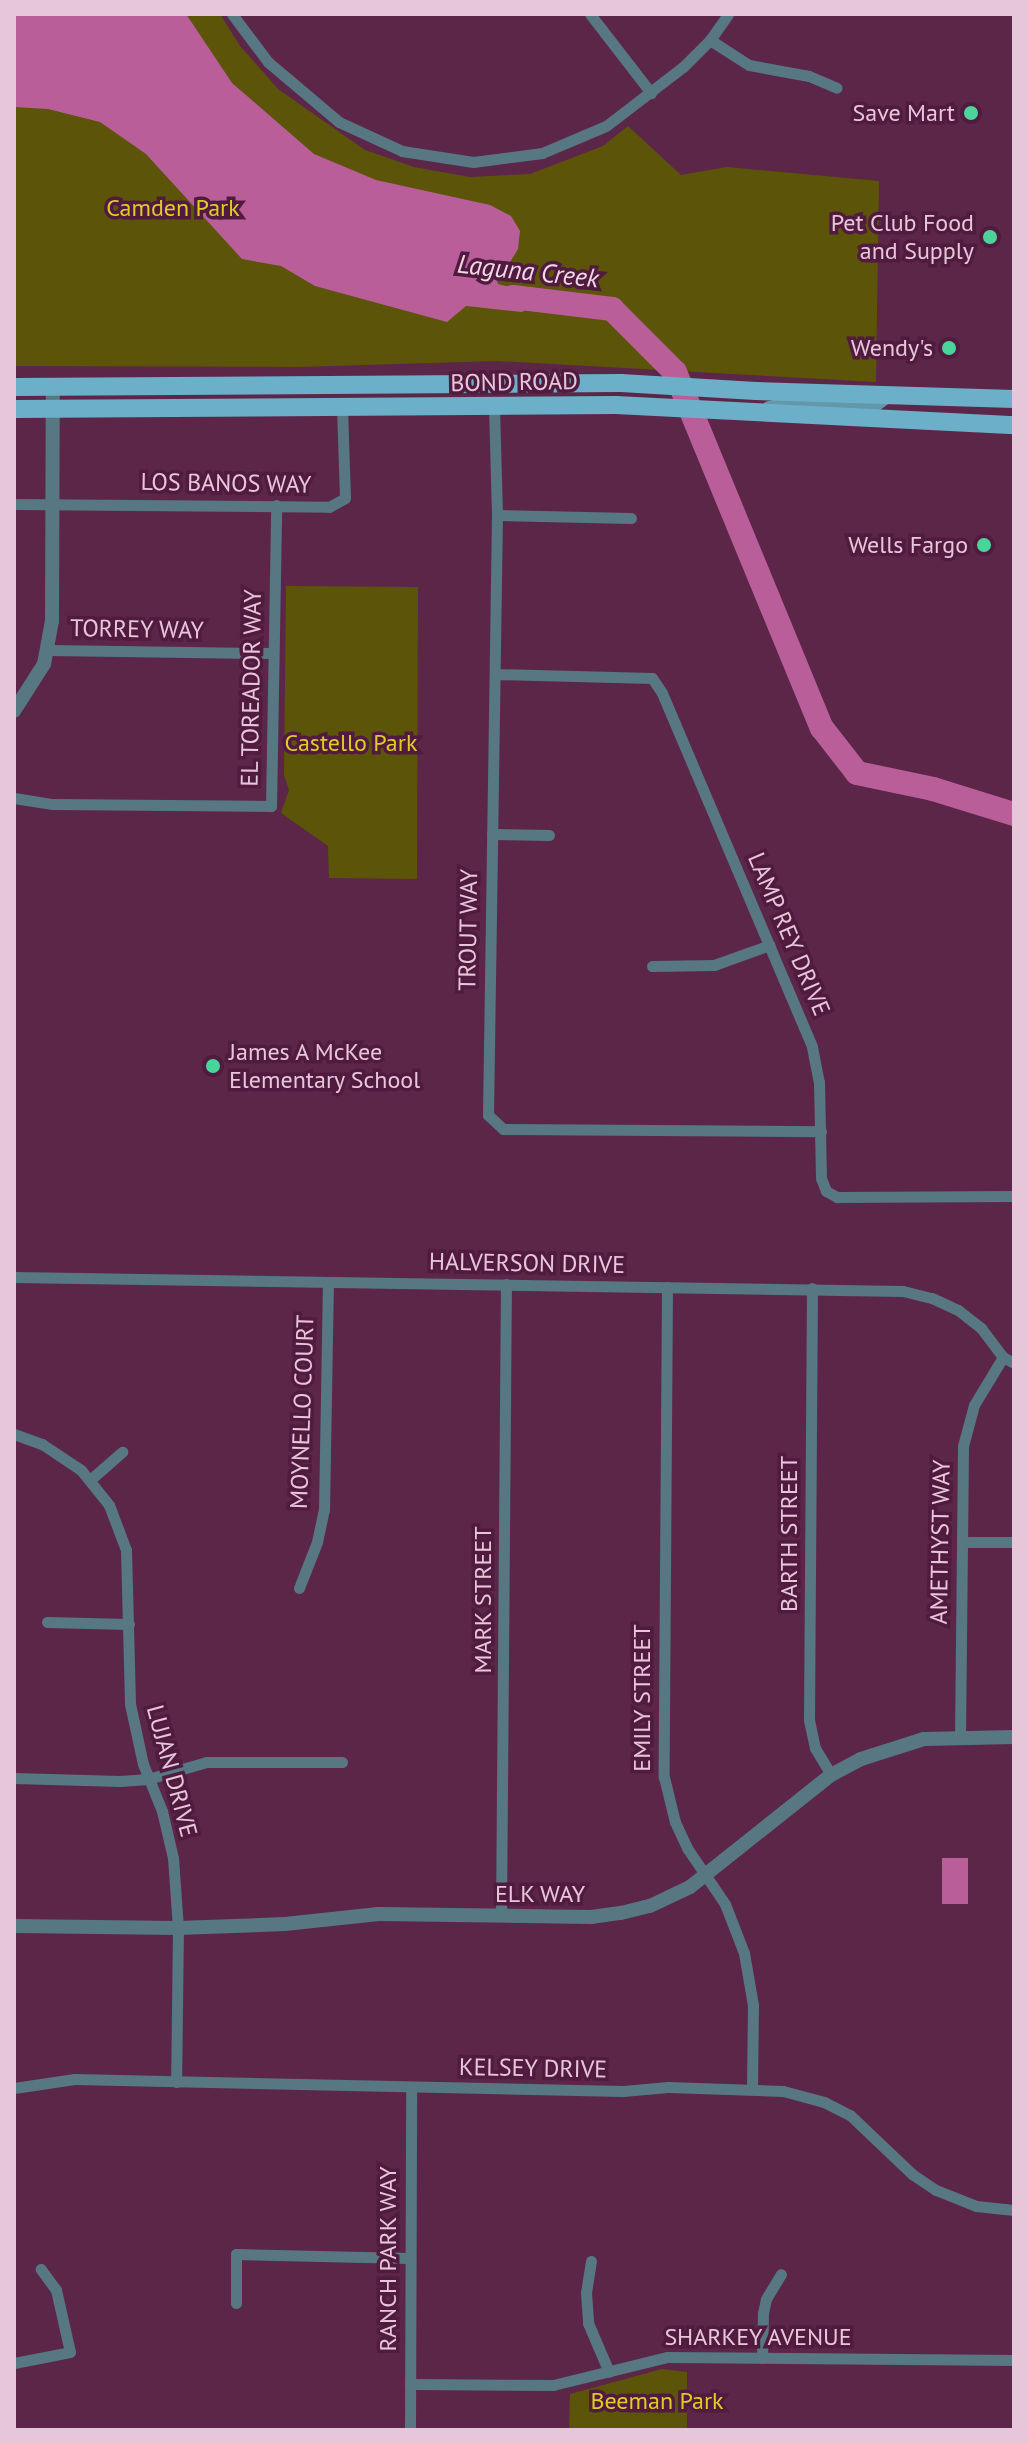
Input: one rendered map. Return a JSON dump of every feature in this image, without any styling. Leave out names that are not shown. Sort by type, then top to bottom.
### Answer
[{"type":"main road","name":"BOND ROAD","points":[[14,387],[621,383],[1014,399]]},
{"type":"main road","points":[[748,412],[797,403],[876,403],[887,395]]},
{"type":"main road","name":"BOND ROAD","points":[[14,409],[616,405],[1014,425]]},
{"type":"street","points":[[232,14],[268,62],[325,112],[369,139],[421,156],[491,162],[542,153],[606,126],[651,93],[710,40],[728,14]]},
{"type":"street","points":[[590,14],[651,93]]},
{"type":"street","points":[[710,40],[749,65],[809,76],[837,88]]},
{"type":"street","points":[[14,711],[38,677],[49,650],[52,621],[53,387]]},
{"type":"street","name":"TROUT WAY","points":[[494,407],[497,515],[488,1115],[503,1129],[821,1131]]},
{"type":"street","name":"LOS BANOS WAY","points":[[14,504],[329,507],[345,498],[342,408]]},
{"type":"street","name":"EL TOREADOR WAY","points":[[14,798],[53,804],[271,806],[276,505]]},
{"type":"street","points":[[497,515],[631,518]]},
{"type":"street","name":"TORREY WAY","points":[[49,650],[272,653]]},
{"type":"street","name":"LAMP REY DRIVE","points":[[495,674],[652,678],[770,945],[816,1060],[821,1178],[826,1191],[837,1197],[1014,1196]]},
{"type":"street","points":[[492,834],[549,835]]},
{"type":"street","points":[[652,966],[714,965],[770,945]]},
{"type":"street","name":"HALVERSON DRIVE","points":[[14,1277],[903,1291],[932,1298],[958,1310],[981,1328],[1008,1360]]},
{"type":"street","name":"MOYNELLO COURT","points":[[299,1588],[315,1550],[324,1510],[328,1282]]},
{"type":"street","name":"MARK STREET","points":[[501,1916],[506,1284]]},
{"type":"street","name":"EMILY STREET","points":[[667,1287],[663,1763],[675,1822],[687,1848],[725,1904],[744,1953],[753,2005],[752,2089]]},
{"type":"street","name":"BARTH STREET","points":[[812,1288],[809,1720],[815,1748],[831,1775]]},
{"type":"street","name":"AMETHYST WAY","points":[[960,1737],[966,1432],[979,1392],[1008,1360]]},
{"type":"street","name":"LUJAN DRIVE","points":[[14,1434],[55,1451],[90,1480],[109,1505],[126,1550],[130,1704],[148,1779],[171,1842],[178,1928],[176,2082]]},
{"type":"street","points":[[90,1480],[122,1452]]},
{"type":"street","points":[[962,1542],[1014,1542]]},
{"type":"street","points":[[47,1622],[129,1624]]},
{"type":"street","name":"ELK WAY","points":[[14,1926],[178,1928],[285,1924],[378,1914],[591,1917],[621,1913],[664,1900],[706,1876],[831,1775],[892,1747],[924,1739],[1014,1737]]},
{"type":"street","points":[[14,1778],[148,1779],[206,1762],[342,1762]]},
{"type":"street","name":"KELSEY DRIVE","points":[[14,2088],[74,2079],[623,2091],[668,2087],[797,2093],[824,2102],[861,2124],[912,2174],[936,2190],[976,2206],[1014,2210]]},
{"type":"street","name":"RANCH PARK WAY","points":[[410,2430],[408,2258],[411,2087]]},
{"type":"street","points":[[236,2303],[236,2254],[408,2258]]},
{"type":"street","points":[[591,2261],[586,2292],[588,2323],[609,2372]]},
{"type":"street","points":[[14,2363],[70,2352],[56,2290],[41,2269]]},
{"type":"street","points":[[762,2358],[766,2299],[781,2274]]},
{"type":"street","name":"SHARKEY AVENUE","points":[[410,2384],[553,2385],[667,2357],[1014,2360]]},
{"type":"green space","name":"Camden Park","points":[[14,14],[220,14],[240,46],[278,89],[365,150],[414,167],[470,177],[530,174],[603,146],[628,126],[681,175],[727,167],[879,181],[876,382],[497,361],[298,367],[14,366]]},
{"type":"green space","name":"Castello Park","points":[[286,586],[418,587],[417,879],[329,878],[328,846],[281,813],[289,790],[284,775]]},
{"type":"green space","name":"Beeman Park","points":[[662,2369],[687,2372],[687,2430],[569,2430],[570,2394]]},
{"type":"shaded area","points":[[14,14],[186,14],[232,83],[314,154],[376,180],[490,205],[511,216],[520,231],[518,249],[509,264],[495,274],[498,284],[527,291],[542,300],[522,312],[466,306],[447,322],[315,286],[281,266],[242,259],[146,154],[100,122],[48,109],[14,107]]},
{"type":"shaded area","points":[[942,1858],[968,1858],[968,1904],[942,1904]]},
{"type":"waterway","name":"Laguna Creek","points":[[513,297],[612,309],[675,372],[822,728],[857,773],[933,789],[1014,814]]},
{"type":"place","name":"Save Mart","points":[[971,113]]},
{"type":"place","name":"Pet Club Food and Supply","points":[[990,237]]},
{"type":"place","name":"Wendy's","points":[[949,348]]},
{"type":"place","name":"Wells Fargo","points":[[984,545]]},
{"type":"place","name":"James A McKee Elementary School","points":[[213,1066]]}]
